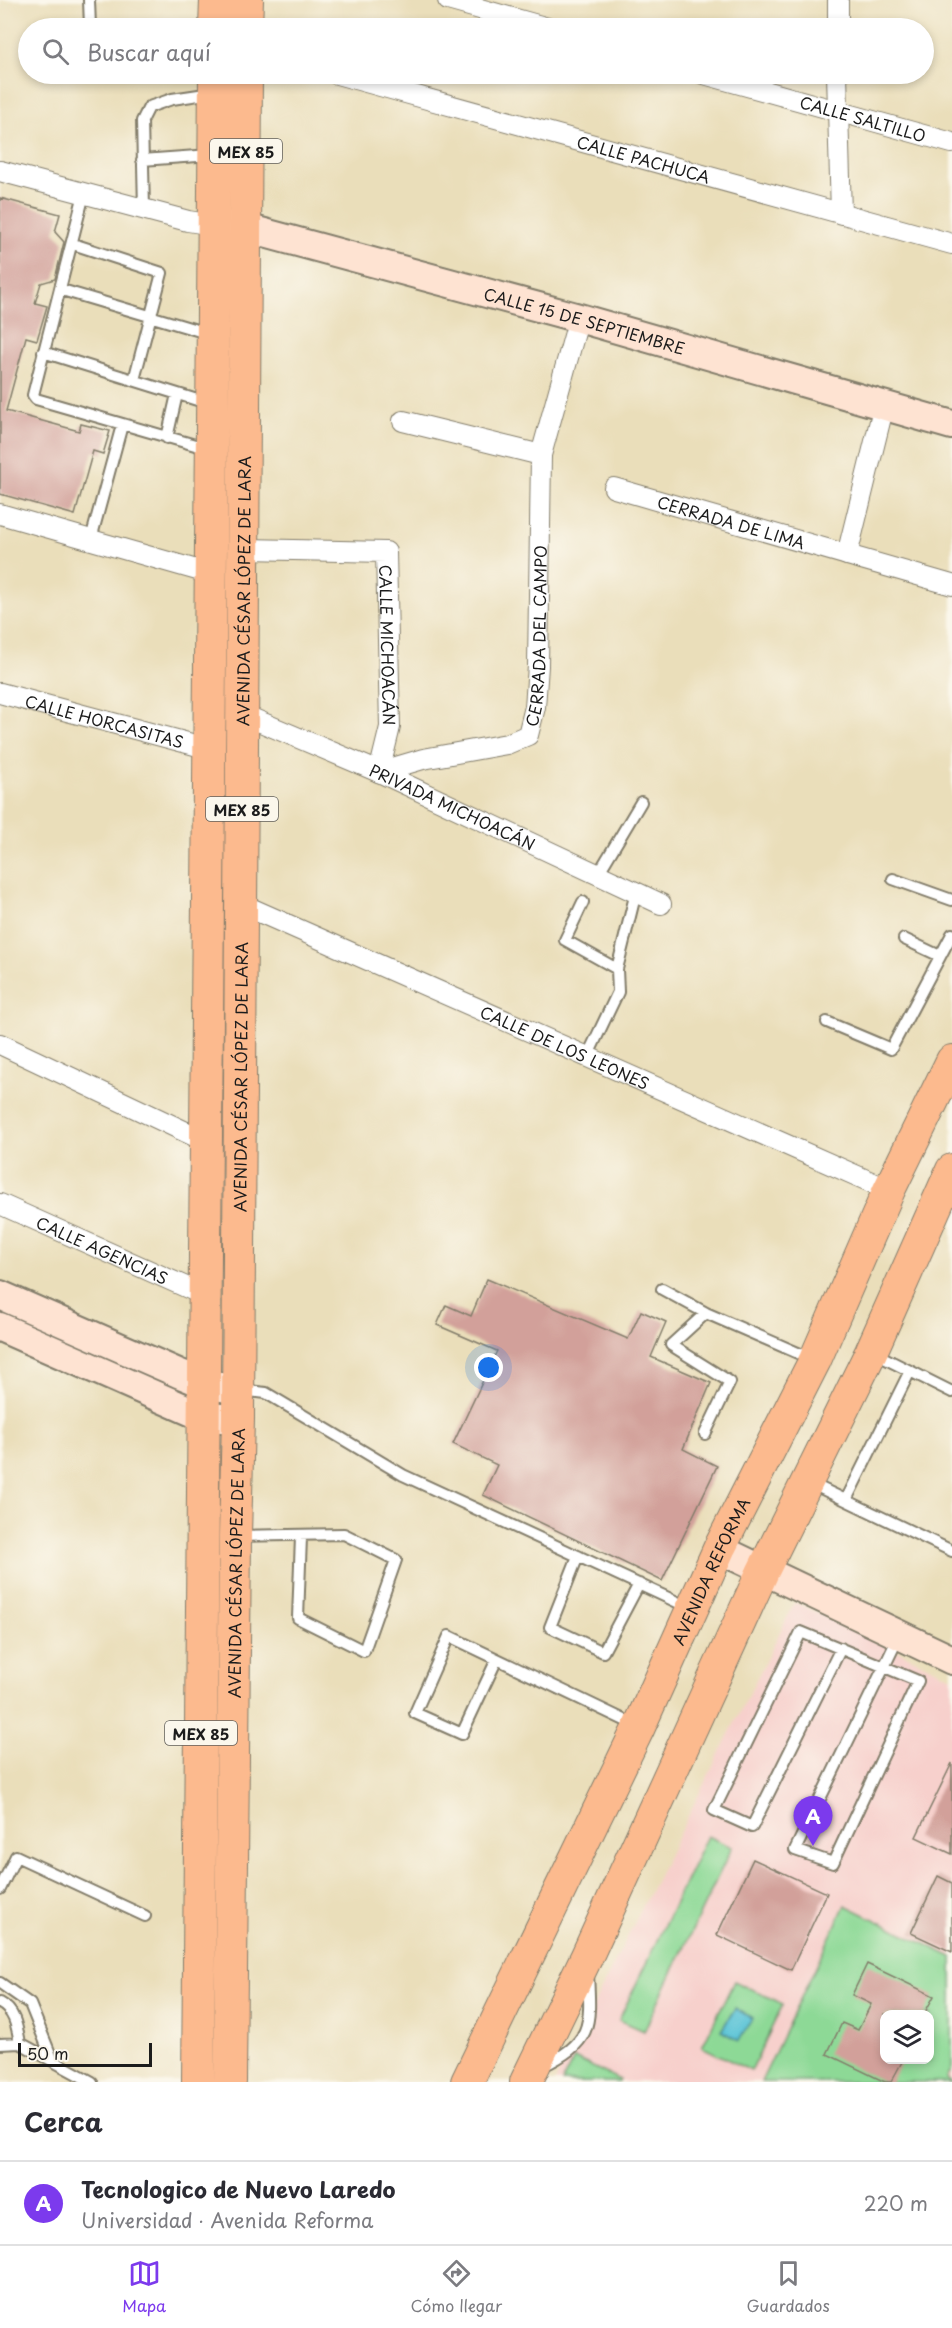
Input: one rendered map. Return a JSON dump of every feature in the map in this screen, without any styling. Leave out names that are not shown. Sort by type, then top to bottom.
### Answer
[{"type":"main road","points":[[215,18],[216,0]]},
{"type":"main road","points":[[246,18],[247,0]]},
{"type":"main road","name":"AVENIDA CÉSAR LÓPEZ DE LARA","points":[[198,2082],[215,84]]},
{"type":"main road","name":"AVENIDA CÉSAR LÓPEZ DE LARA","points":[[230,2082],[238,1405],[246,84]]},
{"type":"main road","name":"AVENIDA REFORMA","points":[[467,2082],[639,1727],[719,1549],[815,1360],[889,1190],[952,1061]]},
{"type":"main road","points":[[528,2077],[587,1956],[763,1571],[871,1352],[949,1183]]},
{"type":"street","points":[[448,0],[512,18]]},
{"type":"street","points":[[838,0],[838,18]]},
{"type":"street","name":"CALLE PACHUCA","points":[[373,84],[952,244]]},
{"type":"street","name":"CALLE SALTILLO","points":[[739,84],[952,143]]},
{"type":"street","points":[[837,84],[841,214]]},
{"type":"street","points":[[0,171],[214,225]]},
{"type":"street","name":"CALLE 15 DE SEPTIEMBRE","points":[[214,225],[246,228],[579,318],[952,425]]},
{"type":"street","name":"CERRADA DEL CAMPO","points":[[379,772],[423,759],[507,744],[528,735],[535,706],[538,666],[541,455],[579,318]]},
{"type":"street","points":[[847,555],[884,405]]},
{"type":"street","points":[[404,422],[541,455]]},
{"type":"street","name":"CERRADA DE LIMA","points":[[614,488],[952,585]]},
{"type":"street","points":[[0,514],[211,574]]},
{"type":"street","name":"CALLE MICHOACÁN","points":[[243,549],[386,552],[390,727],[379,772]]},
{"type":"street","name":"CALLE HORCASITAS","points":[[0,693],[210,749]]},
{"type":"street","name":"PRIVADA MICHOACÁN","points":[[242,714],[379,772],[661,904]]},
{"type":"street","name":"CALLE DE LOS LEONES","points":[[241,904],[588,1055],[889,1190]]},
{"type":"street","points":[[0,1044],[207,1142]]},
{"type":"street","name":"CALLE AGENCIAS","points":[[0,1204],[206,1296]]},
{"type":"street","points":[[0,1295],[52,1320],[205,1384],[238,1405]]},
{"type":"street","points":[[39,1344],[52,1320]]},
{"type":"street","points":[[0,1327],[204,1417],[238,1405]]},
{"type":"street","points":[[719,1549],[952,1660]]},
{"type":"lane","points":[[89,0],[90,18]]},
{"type":"lane","points":[[144,209],[142,121],[149,107],[212,84]]},
{"type":"lane","points":[[142,160],[214,154]]},
{"type":"lane","points":[[84,194],[62,290],[33,390],[36,399],[212,450]]},
{"type":"lane","points":[[73,244],[162,273],[134,380]]},
{"type":"lane","points":[[62,290],[213,335]]},
{"type":"lane","points":[[43,352],[213,405]]},
{"type":"lane","points":[[167,438],[177,394]]},
{"type":"lane","points":[[91,539],[122,425]]},
{"type":"lane","points":[[598,874],[641,802]]},
{"type":"lane","points":[[893,879],[952,900]]},
{"type":"lane","points":[[588,1055],[618,992],[618,969],[636,892]]},
{"type":"lane","points":[[583,902],[565,940],[618,969]]},
{"type":"lane","points":[[827,1022],[891,1049],[952,934]]},
{"type":"lane","points":[[904,939],[940,956]]},
{"type":"lane","points":[[662,1289],[706,1313],[815,1360]]},
{"type":"lane","points":[[705,1434],[730,1382],[671,1345],[706,1313]]},
{"type":"lane","points":[[871,1352],[952,1392]]},
{"type":"lane","points":[[846,1500],[910,1371]]},
{"type":"lane","points":[[238,1405],[266,1393],[403,1475],[692,1609]]},
{"type":"lane","points":[[807,1481],[952,1551]]},
{"type":"lane","points":[[235,1536],[301,1537],[344,1534],[396,1560],[364,1651],[298,1618],[301,1537]]},
{"type":"lane","points":[[578,1556],[550,1627],[603,1652],[639,1584]]},
{"type":"lane","points":[[841,1648],[752,1827],[714,1810],[801,1632],[885,1665],[918,1680],[833,1863],[795,1850],[885,1665],[899,1635]]},
{"type":"lane","points":[[497,1659],[462,1734],[415,1713],[449,1636],[639,1727]]},
{"type":"lane","points":[[0,1889],[16,1856],[145,1916]]},
{"type":"lane","points":[[0,1983],[30,2004],[53,2061]]},
{"type":"lane","points":[[0,2002],[7,2006],[14,2017],[20,2043]]},
{"type":"lane","points":[[0,2043],[20,2043],[92,2082]]},
{"type":"shaded area","points":[[795,1602],[952,1677],[952,2082],[555,2082]]},
{"type":"green space","points":[[707,1836],[732,1847],[644,2031],[619,2020]]},
{"type":"green space","points":[[845,1905],[952,1957],[952,2067],[947,2078],[952,2082],[761,2082]]},
{"type":"green space","points":[[734,1981],[783,2004],[751,2071],[702,2047]]},
{"type":"green space","points":[[574,2058],[620,2080],[619,2082],[562,2082]]},
{"type":"water","points":[[735,2008],[752,2018],[739,2041],[721,2031]]},
{"type":"building","points":[[0,198],[60,214],[55,232],[64,242],[55,279],[41,283],[35,303],[47,306],[37,340],[26,337],[6,411],[79,431],[81,424],[110,431],[103,454],[93,451],[75,515],[0,494]]},
{"type":"building","points":[[487,1279],[628,1339],[641,1311],[666,1322],[651,1357],[711,1383],[683,1449],[717,1466],[662,1581],[483,1495],[497,1465],[453,1444],[497,1351],[437,1325],[446,1305],[471,1316]]},
{"type":"building","points":[[952,1763],[952,1854],[916,1837]]},
{"type":"building","points":[[753,1859],[827,1893],[791,1970],[717,1935]]},
{"type":"building","points":[[938,1876],[952,1883],[952,1952],[911,1933]]},
{"type":"building","points":[[867,1964],[934,1996],[926,2010],[880,2010],[880,2064],[901,2064],[891,2082],[885,2082],[827,2054],[842,2023],[858,2030],[871,2004],[852,1995]]},
{"type":"place","name":"Tecnologico de Nuevo Laredo","points":[[813,1846]]}]
